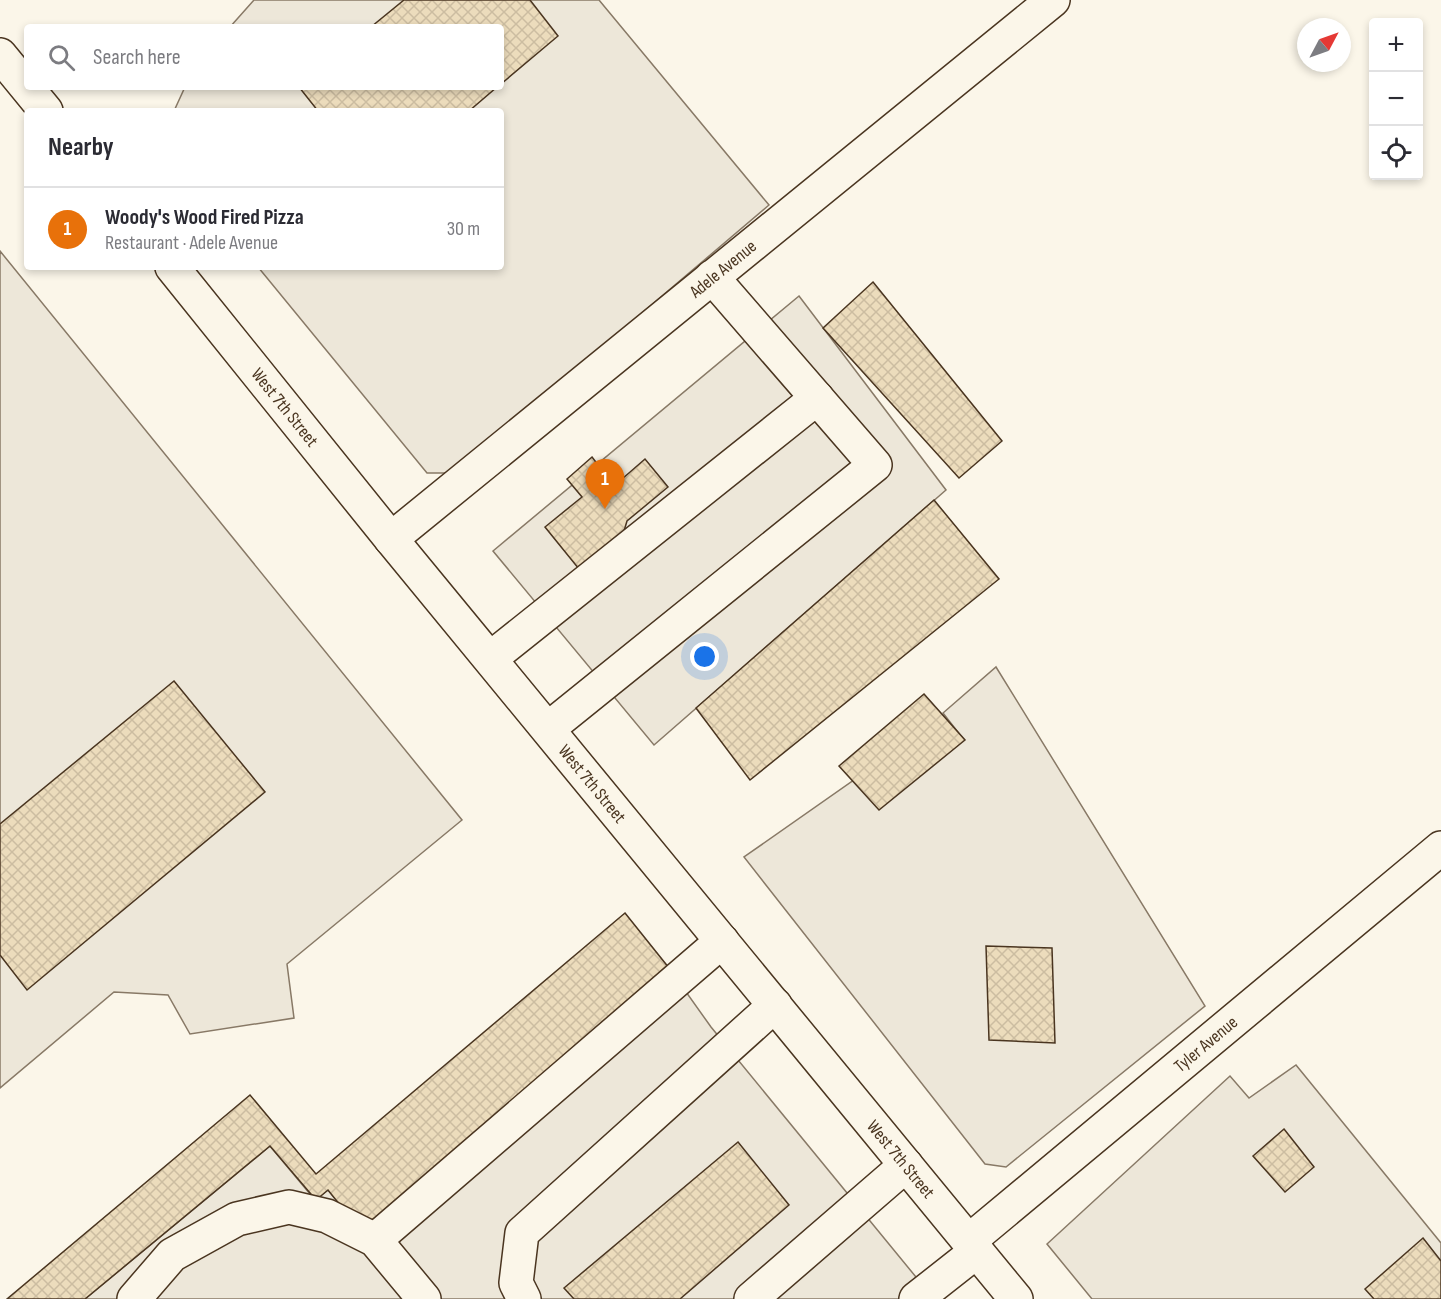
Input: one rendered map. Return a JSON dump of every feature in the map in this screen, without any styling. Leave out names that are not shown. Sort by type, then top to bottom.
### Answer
[{"type":"street","name":"Adele Avenue","points":[[391,539],[1053,0]]},
{"type":"street","points":[[0,55],[24,84]]},
{"type":"street","points":[[29,90],[44,108]]},
{"type":"street","name":"West 7th Street","points":[[174,270],[391,539],[549,728],[1016,1299]]},
{"type":"street","points":[[549,728],[875,465],[712,277]]},
{"type":"street","points":[[491,658],[817,398]]},
{"type":"street","name":"Tyler Avenue","points":[[916,1299],[973,1246],[1441,848]]},
{"type":"street","points":[[375,1240],[722,941]]},
{"type":"street","points":[[524,1299],[516,1283],[522,1233],[775,1005]]},
{"type":"street","points":[[750,1299],[906,1166]]},
{"type":"street","points":[[134,1299],[172,1256],[237,1219],[289,1207],[327,1216],[375,1240],[424,1299]]},
{"type":"shaded area","points":[[254,0],[599,0],[769,205],[454,473],[427,473],[260,270],[504,270],[504,108],[175,108],[184,90],[504,90],[504,24],[233,24]]},
{"type":"shaded area","points":[[0,251],[462,820],[287,964],[294,1018],[190,1034],[168,995],[114,992],[0,1088]]},
{"type":"shaded area","points":[[799,296],[946,490],[654,745],[493,551]]},
{"type":"shaded area","points":[[996,667],[1205,1006],[1006,1167],[985,1164],[744,857],[854,780],[964,740],[943,713]]},
{"type":"shaded area","points":[[669,968],[711,1027],[934,1299],[85,1299],[270,1146],[315,1200],[328,1190],[361,1231]]},
{"type":"shaded area","points":[[1296,1065],[1441,1243],[1441,1299],[1092,1299],[1047,1244],[1230,1076],[1249,1098]]},
{"type":"building","points":[[404,0],[530,0],[558,36],[504,81],[504,24],[375,24]]},
{"type":"building","points":[[301,90],[494,90],[472,108],[316,108]]},
{"type":"building","points":[[873,282],[1002,441],[959,478],[823,328]]},
{"type":"building","points":[[592,457],[614,486],[645,459],[668,487],[627,521],[621,541],[583,574],[545,527],[582,497],[567,479]]},
{"type":"building","points":[[934,500],[999,579],[750,780],[696,708]]},
{"type":"building","points":[[174,681],[265,792],[27,990],[0,955],[0,824]]},
{"type":"building","points":[[924,694],[965,740],[879,810],[839,766]]},
{"type":"building","points":[[625,913],[669,968],[361,1231],[328,1190],[316,1200],[270,1146],[85,1299],[7,1299],[250,1095],[316,1174]]},
{"type":"building","points":[[986,946],[1052,948],[1055,1043],[989,1040]]},
{"type":"building","points":[[1284,1129],[1314,1167],[1285,1192],[1253,1156]]},
{"type":"building","points":[[738,1142],[789,1205],[680,1299],[574,1299],[564,1288]]},
{"type":"building","points":[[1423,1238],[1441,1261],[1441,1299],[1374,1299],[1365,1289]]},
{"type":"place","name":"Woody's Wood Fired Pizza","points":[[605,509]]}]
